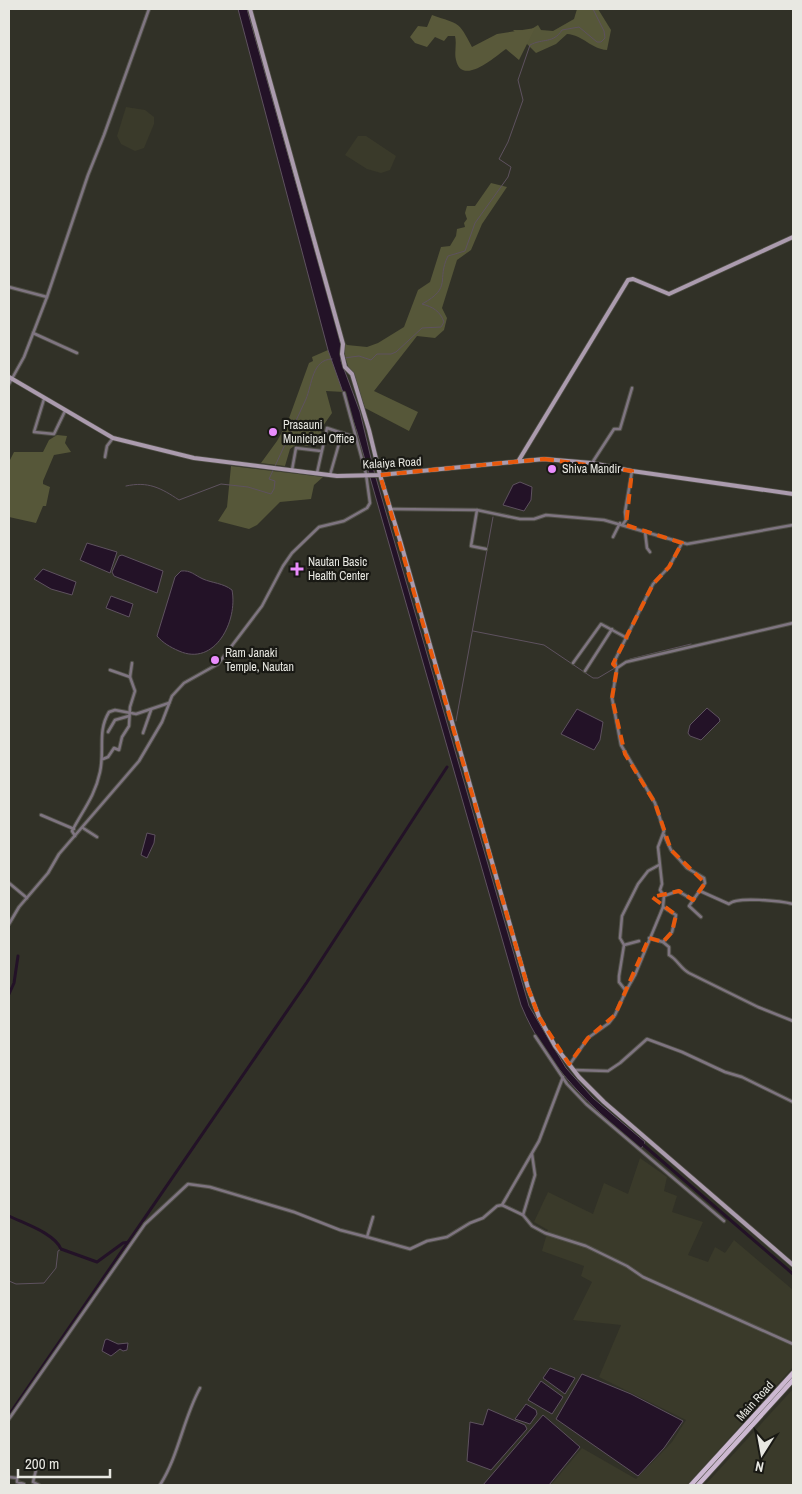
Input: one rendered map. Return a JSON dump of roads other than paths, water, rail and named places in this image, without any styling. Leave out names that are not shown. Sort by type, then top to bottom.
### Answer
[{"type":"main road","points":[[250,9],[343,344],[342,354],[345,367],[352,374],[378,474],[391,509],[528,988],[540,1017],[555,1046],[573,1070],[604,1102],[793,1265]]},
{"type":"main road","points":[[519,460],[628,280],[633,279],[669,294],[793,237]]},
{"type":"main road","name":"Kalaiya Road","points":[[10,378],[113,438],[194,458],[330,475],[378,474],[544,459],[592,462],[632,471],[793,494]]},
{"type":"main road","name":"Main Road","points":[[691,1485],[793,1373]]},
{"type":"main road","name":"Main Road","points":[[698,1485],[793,1380]]},
{"type":"street","points":[[9,384],[10,378],[24,357],[47,297],[88,175],[149,9]]},
{"type":"street","points":[[9,286],[47,297]]},
{"type":"street","points":[[33,333],[77,353]]},
{"type":"street","points":[[592,462],[607,443],[614,429],[620,429],[632,388]]},
{"type":"street","points":[[9,924],[75,836],[138,761],[162,722],[169,703],[184,683],[218,664],[262,606],[283,566],[308,536],[319,527],[344,520],[367,508],[370,503],[366,474],[344,393]]},
{"type":"street","points":[[44,399],[34,432],[54,434],[65,411]]},
{"type":"street","points":[[317,473],[327,428],[356,437]]},
{"type":"street","points":[[330,475],[342,433]]},
{"type":"street","points":[[105,457],[107,446],[113,438]]},
{"type":"street","points":[[292,470],[296,448],[321,450]]},
{"type":"street","points":[[613,537],[626,520],[624,512],[632,471]]},
{"type":"street","points":[[391,509],[477,510],[520,519],[534,519],[546,515],[622,524],[682,543],[702,543],[793,525]]},
{"type":"street","points":[[477,510],[471,546],[486,549]]},
{"type":"street","points":[[645,531],[646,548],[650,552]]},
{"type":"street","points":[[682,543],[669,567],[653,584],[627,638],[616,667],[612,698],[621,746],[655,803],[664,835],[671,850],[687,868],[704,878],[705,883],[689,906],[701,917]]},
{"type":"street","points":[[616,667],[636,660],[793,623]]},
{"type":"street","points":[[573,663],[601,624],[627,638]]},
{"type":"street","points":[[585,671],[612,629]]},
{"type":"street","points":[[102,760],[108,757],[114,748],[119,750],[122,737],[129,726],[135,691],[130,677],[132,663]]},
{"type":"street","points":[[110,670],[130,677]]},
{"type":"street","points":[[108,732],[115,720],[169,703]]},
{"type":"street","points":[[75,836],[74,829],[90,801],[102,760],[102,723],[112,710],[130,715]]},
{"type":"street","points":[[143,734],[150,710]]},
{"type":"street","points":[[41,815],[74,829]]},
{"type":"street","points":[[83,828],[97,837]]},
{"type":"street","points":[[569,1064],[588,1038],[609,1023],[615,1015],[635,975],[663,907],[664,896],[660,890],[662,884],[658,847],[664,835]]},
{"type":"street","points":[[626,991],[619,982],[624,945],[620,938],[621,924],[630,899],[648,871],[659,864]]},
{"type":"street","points":[[9,883],[27,898]]},
{"type":"street","points":[[700,890],[729,904],[736,899],[774,900],[793,904]]},
{"type":"street","points":[[664,896],[678,892],[693,900]]},
{"type":"street","points":[[663,907],[676,915],[672,932],[663,942]]},
{"type":"street","points":[[649,938],[663,942],[669,947],[669,955],[676,959],[684,970],[758,1007],[793,1021]]},
{"type":"street","points":[[624,945],[639,941]]},
{"type":"street","points":[[535,1036],[563,1077],[586,1104],[724,1221]]},
{"type":"street","points":[[573,1070],[608,1070],[620,1063],[648,1039],[725,1072],[742,1077],[793,1102]]},
{"type":"street","points":[[502,1205],[532,1154],[563,1077]]},
{"type":"street","points":[[523,1215],[535,1175],[532,1154]]},
{"type":"street","points":[[9,1419],[145,1224],[188,1184],[210,1187],[294,1212],[340,1230],[410,1249],[427,1241],[446,1237],[470,1222],[483,1218],[497,1206],[502,1205],[523,1215],[532,1226],[546,1233],[586,1246],[643,1276],[793,1344]]},
{"type":"street","points":[[366,1237],[373,1217]]},
{"type":"street","points":[[160,1485],[170,1471],[200,1388]]},
{"type":"street","points":[[36,1470],[32,1478],[33,1482],[39,1485]]},
{"type":"street","points":[[9,1477],[17,1478],[17,1482],[24,1484]]},
{"type":"waterway","points":[[344,358],[359,356],[371,360],[377,354],[391,354],[396,352],[422,328],[441,327],[444,322],[438,312],[422,304],[432,298],[441,288],[443,271],[448,256],[465,251],[475,223],[508,177],[511,167],[499,159],[508,142],[523,100],[518,80],[530,45],[551,39],[562,30],[579,27],[597,42],[601,42],[605,38],[604,31],[593,9]]},
{"type":"waterway","points":[[126,486],[148,485],[166,492],[179,500],[221,484],[248,487],[271,494],[275,481],[269,479],[306,399],[314,374],[320,363],[332,359]]},
{"type":"waterway","points":[[456,721],[493,517]]},
{"type":"waterway","points":[[473,631],[544,645],[593,678],[598,678],[630,659],[691,644]]},
{"type":"waterway","points":[[9,1415],[307,982],[447,767]]},
{"type":"waterway","points":[[9,994],[14,983],[18,956]]},
{"type":"waterway","points":[[640,1142],[793,1274]]},
{"type":"waterway","points":[[9,1216],[46,1234],[61,1249],[97,1262],[123,1243],[130,1242]]},
{"type":"waterway","points":[[9,1281],[16,1284],[44,1283],[56,1268],[58,1251],[61,1249]]},
{"type":"place","name":"Prasauni Municipal Office","points":[[273,432]]},
{"type":"place","name":"Shiva Mandir","points":[[552,469]]},
{"type":"place","name":"Nautan Basic Health Center","points":[[297,569]]},
{"type":"place","name":"Ram Janaki Temple, Nautan","points":[[215,660]]}]
